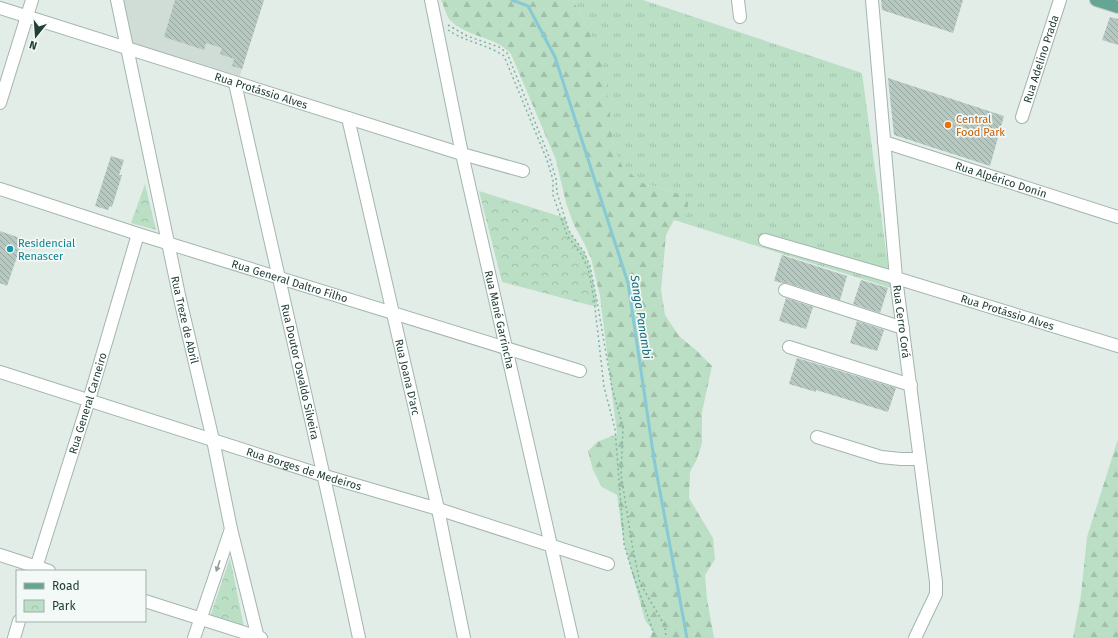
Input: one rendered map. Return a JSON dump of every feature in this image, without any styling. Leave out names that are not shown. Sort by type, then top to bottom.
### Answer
[{"type":"main road","points":[[1096,0],[1118,7]]},
{"type":"street","points":[[0,102],[32,0]]},
{"type":"street","name":"Rua Treze de Abril","points":[[117,0],[179,295],[213,440],[231,529],[259,638]]},
{"type":"street","name":"Rua Mané Garrincha","points":[[430,0],[462,154],[572,638]]},
{"type":"street","points":[[738,0],[740,18]]},
{"type":"street","name":"Rua Cerro Corá","points":[[872,0],[896,278],[904,328],[919,459],[936,582],[936,594],[915,638]]},
{"type":"street","name":"Rua Adelino Prada","points":[[1022,117],[1060,0]]},
{"type":"street","name":"Rua Protássio Alves","points":[[0,8],[128,50],[523,172]]},
{"type":"street","name":"Rua Doutor Osvaldo Silveira","points":[[235,83],[278,278],[325,476],[359,638]]},
{"type":"street","name":"Rua Joana D'arc","points":[[348,118],[438,509],[464,638]]},
{"type":"street","name":"Rua Alpérico Donin","points":[[884,142],[1118,217]]},
{"type":"street","name":"Rua General Daltro Filho","points":[[0,189],[278,278],[580,371]]},
{"type":"street","name":"Rua General Carneiro","points":[[35,569],[89,400],[138,234]]},
{"type":"street","name":"Rua Protássio Alves","points":[[765,240],[896,278],[1118,346]]},
{"type":"street","points":[[785,290],[904,328]]},
{"type":"street","points":[[789,347],[910,385]]},
{"type":"street","name":"Rua Borges de Medeiros","points":[[0,372],[325,476],[438,509],[608,564]]},
{"type":"street","points":[[817,437],[881,456],[901,459],[919,459]]},
{"type":"street","points":[[194,638],[231,529]]},
{"type":"street","points":[[0,556],[35,569]]},
{"type":"street","points":[[146,601],[259,638]]},
{"type":"street","points":[[14,638],[19,622]]},
{"type":"path","points":[[447,24],[467,36],[499,47],[506,53],[550,159],[556,179],[557,193],[568,231],[584,252],[590,266],[612,388],[623,427],[621,474],[632,544],[640,583],[665,626],[666,638]]},
{"type":"path","points":[[444,27],[455,34],[498,51],[504,56],[547,160],[553,180],[553,195],[567,235],[581,254],[588,268],[594,299],[604,387],[615,429],[624,544],[654,638]]},
{"type":"shaded area","points":[[123,0],[264,0],[240,76],[133,44]]},
{"type":"green space","points":[[441,0],[573,0],[592,37],[605,72],[614,148],[623,168],[643,183],[674,192],[689,200],[686,217],[674,220],[666,235],[661,290],[665,315],[679,336],[712,366],[702,412],[702,443],[697,459],[690,472],[689,498],[713,538],[715,559],[705,575],[707,599],[714,638],[650,638],[653,631],[645,620],[624,544],[617,495],[602,487],[593,470],[588,451],[597,442],[617,434],[600,296],[591,258],[574,225],[566,203],[556,160],[511,54],[497,43],[472,34],[457,26],[450,20]]},
{"type":"green space","points":[[573,0],[643,0],[862,73],[891,288],[674,220],[674,192],[643,183],[623,169],[614,148],[610,117],[592,37]]},
{"type":"green space","points":[[145,184],[156,230],[131,223]]},
{"type":"green space","points":[[479,191],[565,218],[569,231],[584,252],[590,266],[597,307],[502,282]]},
{"type":"green space","points":[[1118,439],[1118,638],[1073,638],[1081,595],[1087,537]]},
{"type":"green space","points":[[230,558],[245,632],[209,620]]},
{"type":"building","points":[[175,0],[264,0],[242,69],[232,66],[234,59],[220,54],[222,48],[206,43],[204,50],[164,37]]},
{"type":"building","points":[[881,0],[963,0],[953,33],[882,10]]},
{"type":"building","points":[[1110,17],[1118,19],[1118,45],[1102,40]]},
{"type":"building","name":"Central Food Park","points":[[888,78],[1004,116],[990,166],[894,135]]},
{"type":"building","points":[[111,156],[124,160],[119,175],[122,175],[112,207],[110,206],[108,210],[95,206]]},
{"type":"building","name":"Residencial Renascer","points":[[0,231],[23,239],[7,286],[0,283]]},
{"type":"building","points":[[782,255],[847,276],[840,300],[787,283],[774,281]]},
{"type":"building","points":[[861,280],[888,288],[880,313],[853,304]]},
{"type":"building","points":[[786,298],[813,307],[806,329],[779,321]]},
{"type":"building","points":[[857,321],[884,330],[877,351],[850,343]]},
{"type":"building","points":[[797,358],[896,388],[888,412],[816,390],[816,392],[789,384]]},
{"type":"waterway","name":"Sanga Panambi","points":[[512,0],[528,6],[555,57],[628,283],[654,459],[687,638]]},
{"type":"place","name":"Central Food Park","points":[[948,125]]},
{"type":"place","name":"Residencial Renascer","points":[[10,249]]}]
